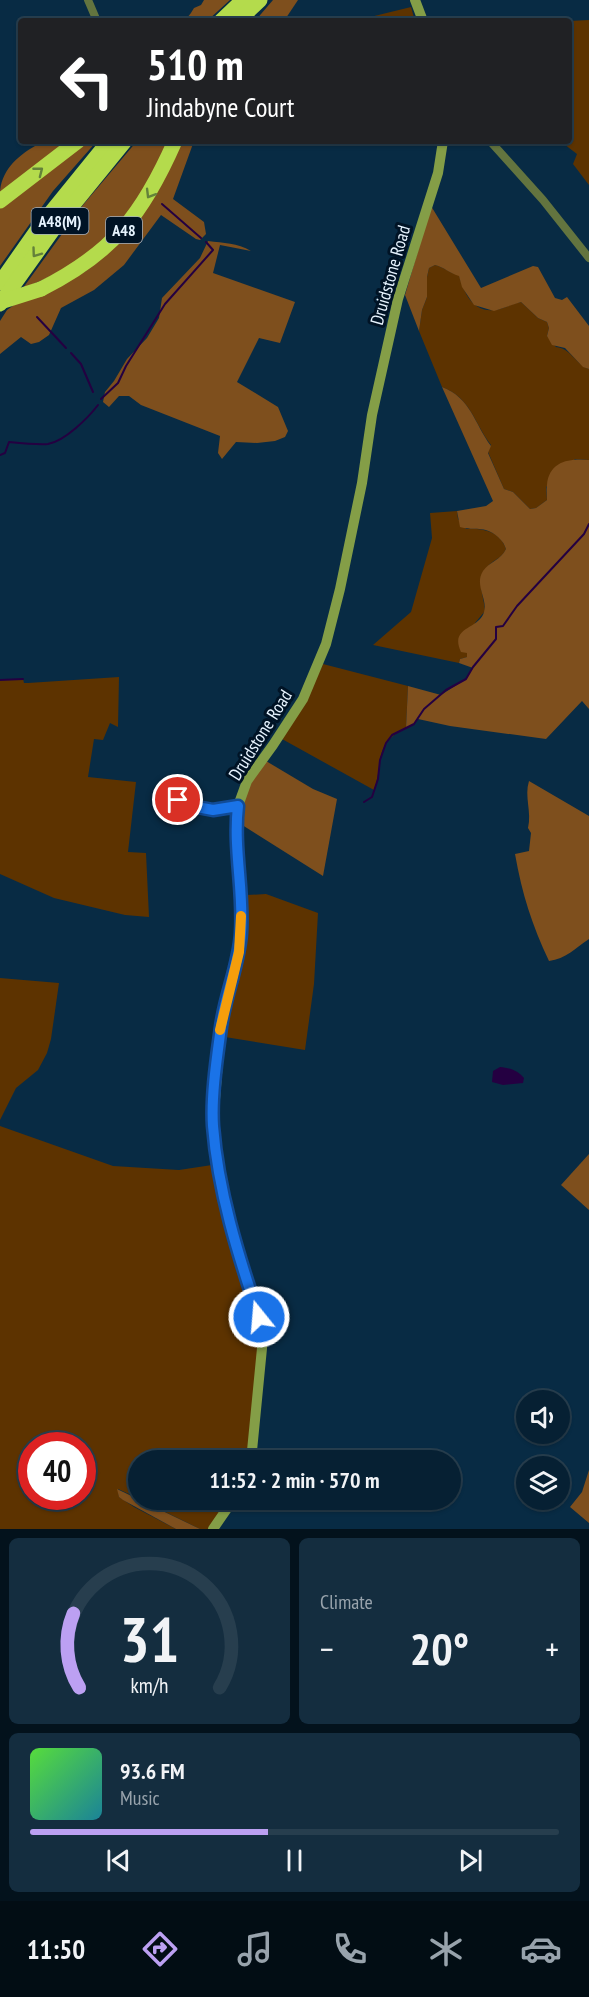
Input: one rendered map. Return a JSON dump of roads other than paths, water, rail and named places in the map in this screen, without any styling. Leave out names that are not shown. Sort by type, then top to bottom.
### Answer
[{"type":"highway","points":[[224,18],[243,0]]},
{"type":"highway","points":[[241,18],[262,0]]},
{"type":"highway","points":[[248,18],[262,0]]},
{"type":"highway","points":[[0,201],[74,144]]},
{"type":"highway","name":"A48(M)","points":[[0,283],[40,226],[107,144]]},
{"type":"highway","name":"A48(M)","points":[[0,303],[55,227],[123,144]]},
{"type":"highway","name":"A48","points":[[0,303],[42,289],[83,266],[123,231],[148,197],[174,144]]},
{"type":"street","points":[[88,0],[96,18]]},
{"type":"street","points":[[415,0],[422,18]]},
{"type":"street","name":"Druidstone Road","points":[[252,1450],[263,1338],[222,1187],[213,1124],[221,1025],[239,952],[241,933],[239,858],[235,830],[238,806],[247,781],[303,699],[326,644],[340,589],[362,483],[372,415],[398,299],[438,173],[443,144]]},
{"type":"street","points":[[493,144],[543,200],[589,258]]},
{"type":"street","points":[[178,800],[213,810],[238,806]]},
{"type":"street","points":[[213,1529],[226,1510]]},
{"type":"waterway","points":[[162,204],[201,238]]},
{"type":"waterway","points":[[101,399],[118,383],[126,366],[165,304],[213,250],[206,242]]},
{"type":"waterway","points":[[37,317],[66,348]]},
{"type":"waterway","points":[[71,353],[81,364],[93,392]]},
{"type":"waterway","points":[[0,455],[5,453],[9,442],[34,444],[55,442],[69,434],[98,405]]},
{"type":"waterway","points":[[364,802],[372,797],[378,779],[380,760],[386,743],[392,735],[414,724],[424,709],[446,690],[466,679],[496,639],[496,627],[503,626],[517,606],[584,534],[589,524]]},
{"type":"waterway","points":[[0,680],[23,679]]}]
